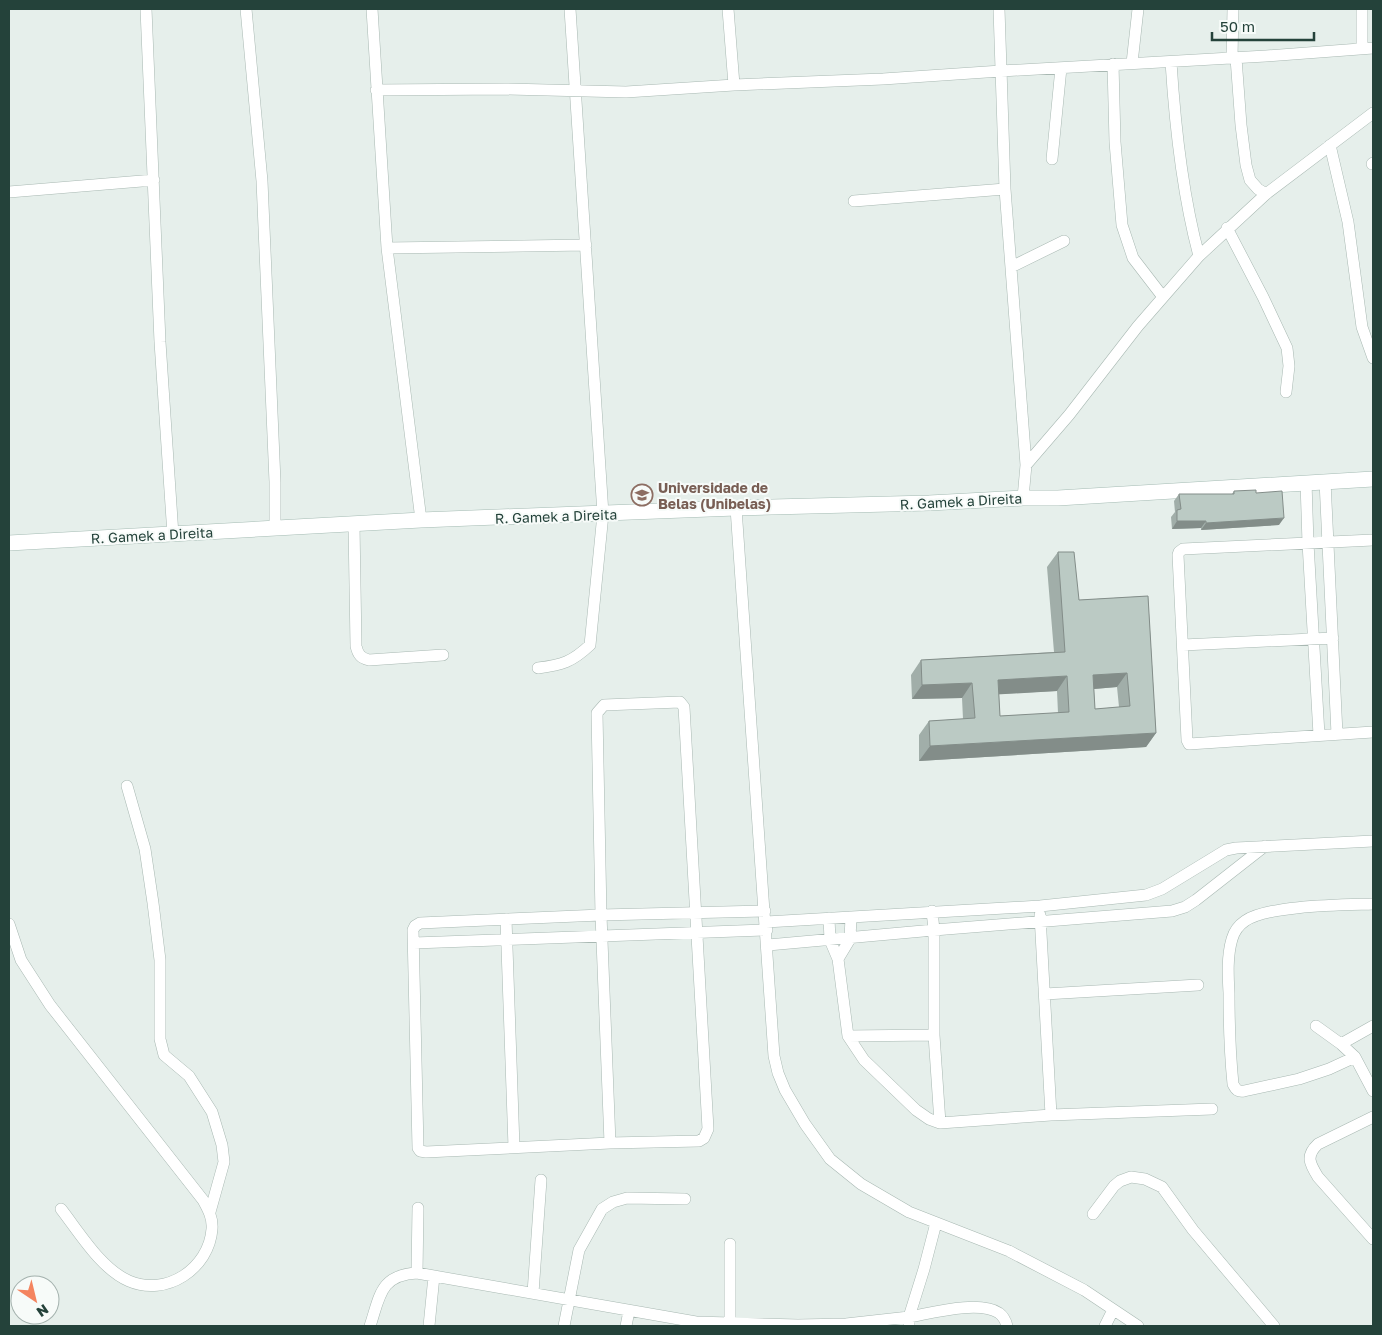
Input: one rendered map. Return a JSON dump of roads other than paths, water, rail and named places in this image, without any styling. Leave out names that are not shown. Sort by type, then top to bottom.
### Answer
[{"type":"main road","name":"R. Gamek a Direita","points":[[9,543],[421,520],[1058,498],[1373,479]]},
{"type":"street","points":[[146,9],[160,342],[173,535]]},
{"type":"street","points":[[246,9],[262,181],[275,482],[275,528]]},
{"type":"street","points":[[372,9],[387,248],[421,520]]},
{"type":"street","points":[[538,668],[561,665],[577,658],[590,646],[603,514],[570,9]]},
{"type":"street","points":[[728,9],[734,85]]},
{"type":"street","points":[[998,9],[1005,189],[1026,466],[1023,498]]},
{"type":"street","points":[[1132,64],[1138,9]]},
{"type":"street","points":[[1233,9],[1234,58],[1246,165],[1250,180],[1258,189],[1266,194]]},
{"type":"street","points":[[376,90],[505,89],[626,92],[1171,62],[1368,48],[1362,9]]},
{"type":"street","points":[[1171,62],[1186,199],[1199,256]]},
{"type":"street","points":[[1113,64],[1115,142],[1122,225],[1133,258],[1163,296]]},
{"type":"street","points":[[1052,159],[1061,68]]},
{"type":"street","points":[[1026,466],[1163,296],[1199,256],[1227,228],[1266,194],[1330,144],[1373,114]]},
{"type":"street","points":[[1330,144],[1348,222],[1362,327],[1373,358]]},
{"type":"street","points":[[9,192],[154,180]]},
{"type":"street","points":[[854,201],[1005,189]]},
{"type":"street","points":[[1227,228],[1287,348],[1289,366],[1286,392]]},
{"type":"street","points":[[1011,267],[1064,241]]},
{"type":"street","points":[[387,248],[586,245]]},
{"type":"street","points":[[1325,481],[1337,734]]},
{"type":"street","points":[[1306,482],[1320,735]]},
{"type":"street","points":[[736,508],[768,946],[774,1056],[785,1090],[805,1124],[830,1159],[861,1184],[909,1212],[1009,1251],[1084,1290],[1138,1326]]},
{"type":"street","points":[[354,525],[356,646],[358,654],[369,660],[443,655]]},
{"type":"street","points":[[1373,540],[1180,550],[1178,555],[1187,740],[1189,744],[1373,732]]},
{"type":"street","points":[[1183,645],[1333,638]]},
{"type":"street","points":[[610,1143],[601,915],[597,712],[604,705],[680,702],[684,707],[695,914],[696,933],[708,1129],[707,1134],[699,1141],[420,1151],[418,1148],[413,930],[415,926],[420,923],[601,915],[695,914],[766,921]]},
{"type":"street","points":[[127,786],[145,849],[153,903],[160,960],[160,1039],[164,1055],[189,1076],[212,1112],[222,1145],[224,1162],[210,1212]]},
{"type":"street","points":[[414,943],[696,933],[766,921],[1040,906],[1154,893],[1226,850],[1236,848],[1373,841]]},
{"type":"street","points":[[768,946],[934,930],[1172,911],[1196,900],[1265,846]]},
{"type":"street","points":[[1355,1057],[1329,1069],[1299,1079],[1239,1092],[1235,1090],[1229,1045],[1228,965],[1232,939],[1238,926],[1246,920],[1277,911],[1373,904]]},
{"type":"street","points":[[1040,906],[1051,1115]]},
{"type":"street","points":[[932,911],[934,930],[934,1035],[940,1123]]},
{"type":"street","points":[[838,959],[850,939],[851,917]]},
{"type":"street","points":[[829,918],[830,940],[838,959],[848,1036],[864,1060],[916,1110],[929,1119],[940,1123],[1051,1115],[1212,1109]]},
{"type":"street","points":[[506,920],[514,1148]]},
{"type":"street","points":[[9,924],[21,960],[50,1005],[203,1200],[210,1212],[212,1227],[209,1246],[195,1267],[182,1279],[156,1286],[129,1282],[111,1270],[91,1249],[61,1209]]},
{"type":"street","points":[[1045,994],[1198,985]]},
{"type":"street","points":[[1316,1026],[1342,1044],[1355,1057],[1373,1091]]},
{"type":"street","points":[[1342,1044],[1373,1026]]},
{"type":"street","points":[[848,1036],[934,1035]]},
{"type":"street","points":[[1373,1118],[1318,1144],[1312,1150],[1309,1157],[1311,1166],[1318,1177],[1373,1239]]},
{"type":"street","points":[[1093,1214],[1120,1180],[1131,1177],[1146,1179],[1162,1187],[1193,1230],[1274,1326]]},
{"type":"street","points":[[533,1294],[541,1180]]},
{"type":"street","points":[[564,1326],[579,1250],[602,1209],[613,1202],[627,1198],[685,1198]]},
{"type":"street","points":[[417,1274],[418,1208]]},
{"type":"street","points":[[909,1322],[936,1223]]},
{"type":"street","points":[[730,1244],[730,1322]]},
{"type":"street","points":[[370,1326],[381,1293],[391,1279],[403,1274],[434,1276],[696,1324],[730,1322],[798,1325],[909,1322],[965,1308],[987,1308],[1001,1314],[1008,1326]]},
{"type":"street","points":[[429,1326],[434,1276]]},
{"type":"street","points":[[1105,1326],[1113,1310]]},
{"type":"street","points":[[626,1326],[629,1311]]},
{"type":"place","name":"Universidade de Belas (Unibelas)","points":[[642,495]]}]
